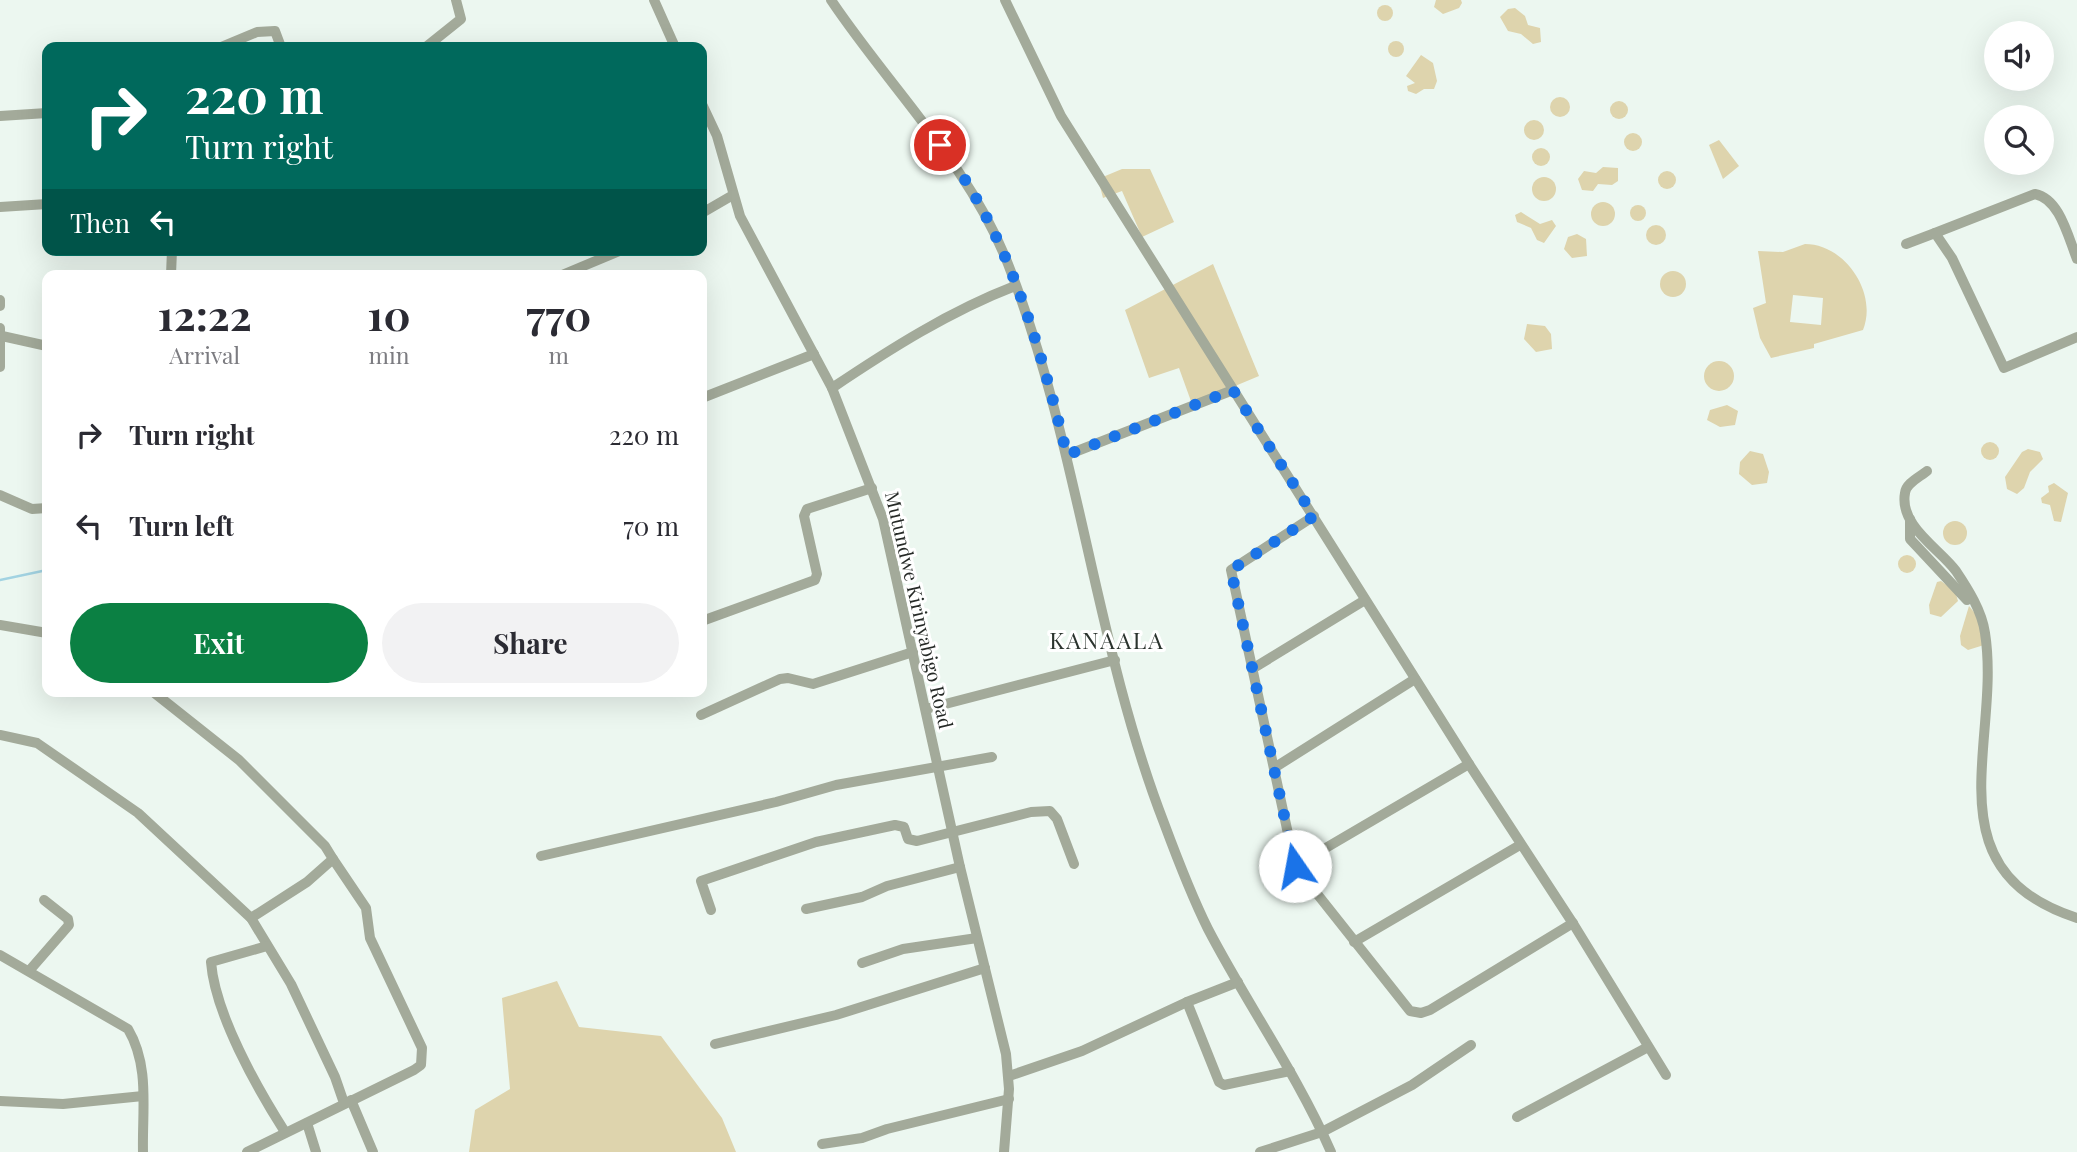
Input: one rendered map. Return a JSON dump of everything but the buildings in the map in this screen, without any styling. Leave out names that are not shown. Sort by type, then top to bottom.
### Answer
[{"type":"street","points":[[432,42],[461,19],[456,0]]},
{"type":"street","points":[[654,0],[672,42]]},
{"type":"street","points":[[831,0],[957,166],[987,219],[1015,286],[1067,455],[1133,733],[1164,823],[1207,926],[1290,1070],[1331,1152]]},
{"type":"street","points":[[1005,0],[1061,116],[1520,845],[1573,923],[1666,1075]]},
{"type":"street","points":[[233,42],[257,32],[275,31],[279,42]]},
{"type":"street","points":[[0,116],[42,113]]},
{"type":"street","name":"Mutundwe Kirinyabigo Road","points":[[707,115],[717,136],[740,216],[832,387],[883,519],[1009,1076],[1004,1152]]},
{"type":"street","points":[[1906,244],[2035,194],[2050,200],[2077,259]]},
{"type":"street","points":[[707,210],[733,195]]},
{"type":"street","points":[[0,207],[42,204]]},
{"type":"street","points":[[1935,233],[1952,258],[2004,368],[2077,337]]},
{"type":"street","points":[[574,270],[608,256]]},
{"type":"street","points":[[832,387],[937,323],[983,298],[1015,286]]},
{"type":"street","points":[[0,300],[0,306]]},
{"type":"street","points":[[0,367],[1,332],[42,344]]},
{"type":"street","points":[[707,396],[814,354]]},
{"type":"street","points":[[1067,455],[1233,390]]},
{"type":"street","points":[[1927,471],[1908,486],[1905,493],[1910,519],[1954,569],[1982,619],[1988,665],[1981,742],[1980,810],[1985,830],[1997,861],[2029,895],[2077,918]]},
{"type":"street","points":[[707,619],[815,580],[817,574],[804,516],[807,509],[873,488]]},
{"type":"street","points":[[0,495],[32,509],[42,508]]},
{"type":"street","points":[[1314,516],[1231,570],[1295,866],[1410,1012],[1415,1014],[1430,1010],[1573,923]]},
{"type":"street","points":[[1252,669],[1365,600]]},
{"type":"street","points":[[0,625],[42,633]]},
{"type":"street","points":[[701,715],[780,679],[788,678],[803,684],[813,684],[913,652]]},
{"type":"street","points":[[926,709],[1115,660]]},
{"type":"street","points":[[1274,768],[1415,679]]},
{"type":"street","points":[[160,697],[239,760],[326,846],[366,908],[370,937],[416,1033],[423,1058],[421,1065],[414,1070],[247,1152]]},
{"type":"street","points":[[0,735],[37,743],[138,813],[251,918],[306,1015],[373,1152]]},
{"type":"street","points":[[541,856],[764,805],[836,785],[992,757]]},
{"type":"street","points":[[1295,866],[1469,764]]},
{"type":"street","points":[[711,910],[701,881],[780,852],[895,825],[904,827],[911,841],[954,834],[1031,812],[1050,811],[1057,820],[1074,864]]},
{"type":"street","points":[[1354,942],[1520,845]]},
{"type":"street","points":[[251,918],[307,882],[333,859]]},
{"type":"street","points":[[806,909],[862,897],[887,886],[960,867]]},
{"type":"street","points":[[30,971],[69,925],[68,919],[44,900]]},
{"type":"street","points":[[862,962],[903,949],[977,938]]},
{"type":"street","points":[[267,946],[211,962],[212,979],[229,1024],[285,1132]]},
{"type":"street","points":[[0,955],[128,1029],[137,1046],[143,1096],[143,1152]]},
{"type":"street","points":[[715,1044],[836,1014],[985,968]]},
{"type":"street","points":[[1009,1076],[1082,1051],[1186,1002],[1238,982]]},
{"type":"street","points":[[1186,1002],[1221,1085],[1290,1070]]},
{"type":"street","points":[[1261,1152],[1322,1132],[1412,1085],[1471,1045]]},
{"type":"street","points":[[1517,1116],[1648,1046]]},
{"type":"street","points":[[0,1101],[63,1104],[143,1096]]},
{"type":"street","points":[[822,1144],[862,1138],[887,1129],[1009,1099]]},
{"type":"street","points":[[307,1123],[316,1152]]},
{"type":"shaded area","points":[[1436,0],[1461,0],[1462,3],[1459,8],[1443,14],[1434,7]]},
{"type":"shaded area","points":[[1385,5],[1391,7],[1391,19],[1385,21],[1379,19],[1377,13],[1379,7]]},
{"type":"shaded area","points":[[1515,8],[1525,16],[1528,25],[1540,28],[1541,42],[1533,44],[1521,34],[1508,31],[1500,17],[1508,9]]},
{"type":"shaded area","points":[[1393,41],[1399,41],[1404,49],[1402,55],[1393,57],[1388,52],[1388,46]]},
{"type":"shaded area","points":[[1421,55],[1433,63],[1437,81],[1434,89],[1424,89],[1416,94],[1408,91],[1407,86],[1415,83],[1406,76]]},
{"type":"shaded area","points":[[1560,97],[1567,100],[1570,107],[1567,114],[1560,117],[1553,114],[1550,107],[1553,100]]},
{"type":"shaded area","points":[[1619,101],[1625,104],[1628,110],[1625,116],[1619,119],[1613,116],[1610,110],[1613,104]]},
{"type":"shaded area","points":[[1534,120],[1541,123],[1544,130],[1541,137],[1534,140],[1527,137],[1524,130],[1527,123]]},
{"type":"shaded area","points":[[1629,133],[1637,133],[1642,142],[1640,149],[1629,151],[1624,146],[1624,138]]},
{"type":"shaded area","points":[[1719,140],[1739,166],[1723,179],[1709,145]]},
{"type":"shaded area","points":[[1541,148],[1547,151],[1550,157],[1547,163],[1541,166],[1535,163],[1532,157],[1535,151]]},
{"type":"shaded area","points":[[1603,167],[1618,168],[1618,181],[1612,185],[1598,184],[1593,191],[1582,190],[1578,179],[1584,171],[1596,173]]},
{"type":"shaded area","points":[[1122,169],[1150,169],[1174,222],[1142,237],[1122,191],[1103,198],[1098,179]]},
{"type":"shaded area","points":[[1663,171],[1671,171],[1676,180],[1674,187],[1663,189],[1658,184],[1658,176]]},
{"type":"shaded area","points":[[1544,177],[1553,180],[1556,189],[1553,198],[1544,201],[1535,198],[1532,189],[1535,180]]},
{"type":"shaded area","points":[[1603,202],[1614,209],[1615,214],[1608,225],[1603,226],[1592,219],[1591,214],[1598,203]]},
{"type":"shaded area","points":[[1635,205],[1641,205],[1646,213],[1644,219],[1635,221],[1630,216],[1630,210]]},
{"type":"shaded area","points":[[1521,212],[1540,224],[1552,220],[1556,226],[1544,243],[1537,240],[1531,228],[1517,222],[1515,215]]},
{"type":"shaded area","points":[[1656,225],[1663,228],[1666,235],[1663,242],[1656,245],[1649,242],[1646,235],[1649,228]]},
{"type":"shaded area","points":[[1577,234],[1586,239],[1587,256],[1572,258],[1564,249],[1568,237]]},
{"type":"shaded area","points":[[1805,244],[1820,246],[1845,261],[1855,273],[1866,301],[1863,330],[1814,344],[1814,348],[1771,358],[1760,338],[1753,308],[1766,303],[1758,251],[1783,252]],"holes":[[[1793,295],[1823,298],[1821,325],[1790,322]]]},
{"type":"shaded area","points":[[1213,264],[1259,376],[1192,404],[1179,368],[1149,378],[1125,310]]},
{"type":"shaded area","points":[[1673,271],[1682,275],[1686,284],[1682,293],[1673,297],[1664,293],[1660,284],[1664,275]]},
{"type":"shaded area","points":[[1527,324],[1545,326],[1551,334],[1552,349],[1536,352],[1524,339]]},
{"type":"shaded area","points":[[1719,361],[1730,365],[1734,376],[1730,387],[1719,391],[1708,387],[1704,376],[1708,365]]},
{"type":"shaded area","points":[[1727,405],[1738,411],[1735,425],[1720,427],[1707,420],[1710,410]]},
{"type":"shaded area","points":[[1990,442],[1996,445],[1999,451],[1996,457],[1990,460],[1984,457],[1981,451],[1984,445]]},
{"type":"shaded area","points":[[2028,449],[2040,452],[2043,459],[2030,472],[2024,488],[2017,494],[2007,489],[2005,477],[2022,452]]},
{"type":"shaded area","points":[[1750,451],[1763,454],[1769,472],[1767,483],[1752,485],[1739,474],[1740,462]]},
{"type":"shaded area","points":[[2054,483],[2068,493],[2061,522],[2054,521],[2050,505],[2042,503],[2041,498],[2049,492],[2048,486]]},
{"type":"shaded area","points":[[1955,521],[1964,524],[1967,533],[1964,542],[1955,545],[1946,542],[1943,533],[1946,524]]},
{"type":"shaded area","points":[[1907,555],[1913,558],[1916,564],[1913,570],[1907,573],[1901,570],[1898,564],[1901,558]]},
{"type":"shaded area","points":[[1941,581],[1955,591],[1958,601],[1941,617],[1930,614],[1929,605],[1937,582]]},
{"type":"shaded area","points":[[1969,606],[1979,618],[1984,645],[1968,650],[1961,645],[1960,636]]},
{"type":"shaded area","points":[[557,981],[579,1027],[661,1036],[722,1118],[736,1152],[469,1152],[475,1110],[510,1089],[502,998]]},
{"type":"waterway","points":[[0,580],[42,571]]},
{"type":"district","name":"KANAALA","points":[[1107,641]]},
{"type":"route","points":[[940,145],[967,183],[1008,264],[1067,455],[1233,390],[1314,516],[1231,570],[1295,866]]}]
